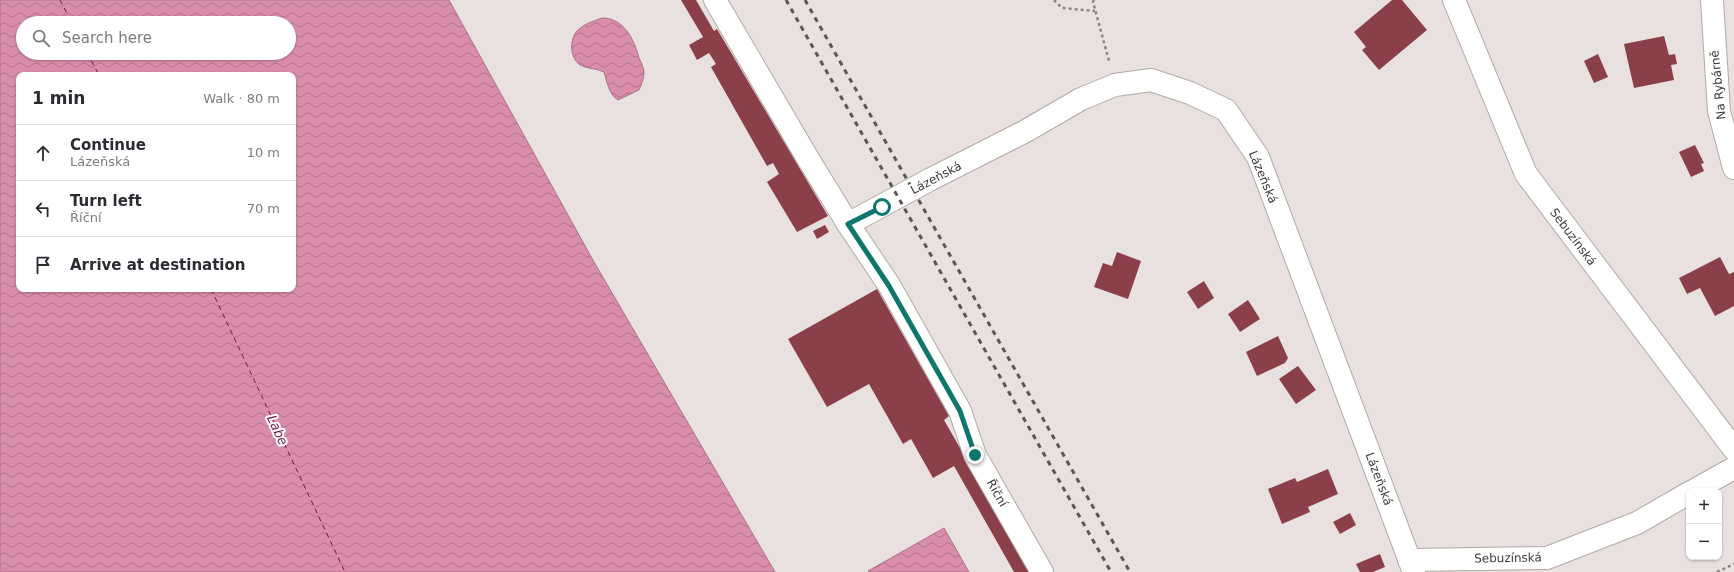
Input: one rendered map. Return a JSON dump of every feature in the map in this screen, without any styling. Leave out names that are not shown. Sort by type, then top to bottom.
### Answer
[{"type":"street","name":"Říční","points":[[715,0],[807,157],[848,224],[889,286],[960,411],[975,455],[1042,572]]},
{"type":"street","name":"Sebuzínská","points":[[1454,0],[1526,174],[1734,449]]},
{"type":"street","name":"Na Rybárně","points":[[1712,0],[1719,111],[1734,168]]},
{"type":"street","name":"Lázeňská","points":[[848,224],[1024,132],[1081,100],[1115,85],[1151,80],[1190,93],[1226,110],[1258,158],[1411,566]]},
{"type":"street","points":[[1698,488],[1734,468]]},
{"type":"street","name":"Sebuzínská","points":[[1411,566],[1546,558],[1638,523],[1686,495]]},
{"type":"path","points":[[1054,0],[1062,8],[1095,11]]},
{"type":"path","points":[[1094,0],[1095,11],[1115,85]]},
{"type":"path","points":[[1717,572],[1734,564]]},
{"type":"water","name":"Labe","points":[[0,0],[449,0],[594,262],[775,572],[0,572]]},
{"type":"water","points":[[602,18],[610,19],[616,22],[627,31],[631,37],[644,69],[644,77],[639,90],[618,100],[610,92],[604,72],[580,65],[576,61],[572,52],[573,37],[579,29],[590,22]]},
{"type":"water","points":[[944,528],[969,572],[868,571]]},
{"type":"building","points":[[681,0],[696,0],[714,31],[717,29],[828,216],[797,232],[767,182],[779,174],[773,163],[767,166],[711,67],[716,64],[709,53],[697,60],[689,45],[703,37]]},
{"type":"building","points":[[1392,0],[1402,0],[1427,30],[1379,70],[1362,50],[1366,47],[1354,32]]},
{"type":"building","points":[[1664,36],[1669,55],[1675,54],[1677,64],[1671,65],[1674,80],[1634,88],[1624,44]]},
{"type":"building","points":[[1598,54],[1608,77],[1594,83],[1584,61]]},
{"type":"building","points":[[1695,145],[1704,163],[1701,164],[1704,171],[1691,177],[1679,152]]},
{"type":"building","points":[[825,225],[829,232],[817,239],[813,231]]},
{"type":"building","points":[[1117,252],[1141,261],[1128,299],[1094,287],[1103,263],[1112,266]]},
{"type":"building","points":[[1720,257],[1729,274],[1734,272],[1734,306],[1715,316],[1700,288],[1687,294],[1679,278]]},
{"type":"building","points":[[1204,281],[1214,298],[1198,309],[1187,292]]},
{"type":"building","points":[[877,289],[949,416],[944,420],[1031,572],[1014,572],[954,466],[933,478],[911,439],[903,444],[869,384],[827,407],[788,339]]},
{"type":"building","points":[[1248,300],[1260,319],[1240,332],[1228,314]]},
{"type":"building","points":[[1278,336],[1288,358],[1285,363],[1257,376],[1246,352]]},
{"type":"building","points":[[1298,366],[1316,390],[1296,404],[1279,379]]},
{"type":"building","points":[[1328,469],[1338,494],[1308,507],[1310,512],[1282,524],[1268,489],[1295,478],[1297,482]]},
{"type":"building","points":[[1350,513],[1356,525],[1340,534],[1333,522]]},
{"type":"building","points":[[1380,554],[1385,567],[1373,572],[1360,572],[1356,564]]},
{"type":"ferry route","points":[[60,0],[68,16]]},
{"type":"ferry route","points":[[91,60],[97,72]]},
{"type":"ferry route","points":[[212,292],[345,572]]},
{"type":"railway","points":[[786,0],[1111,572]]},
{"type":"railway","points":[[805,0],[1130,572]]},
{"type":"route","points":[[882,207],[848,224],[889,286],[960,411],[975,455]]}]
